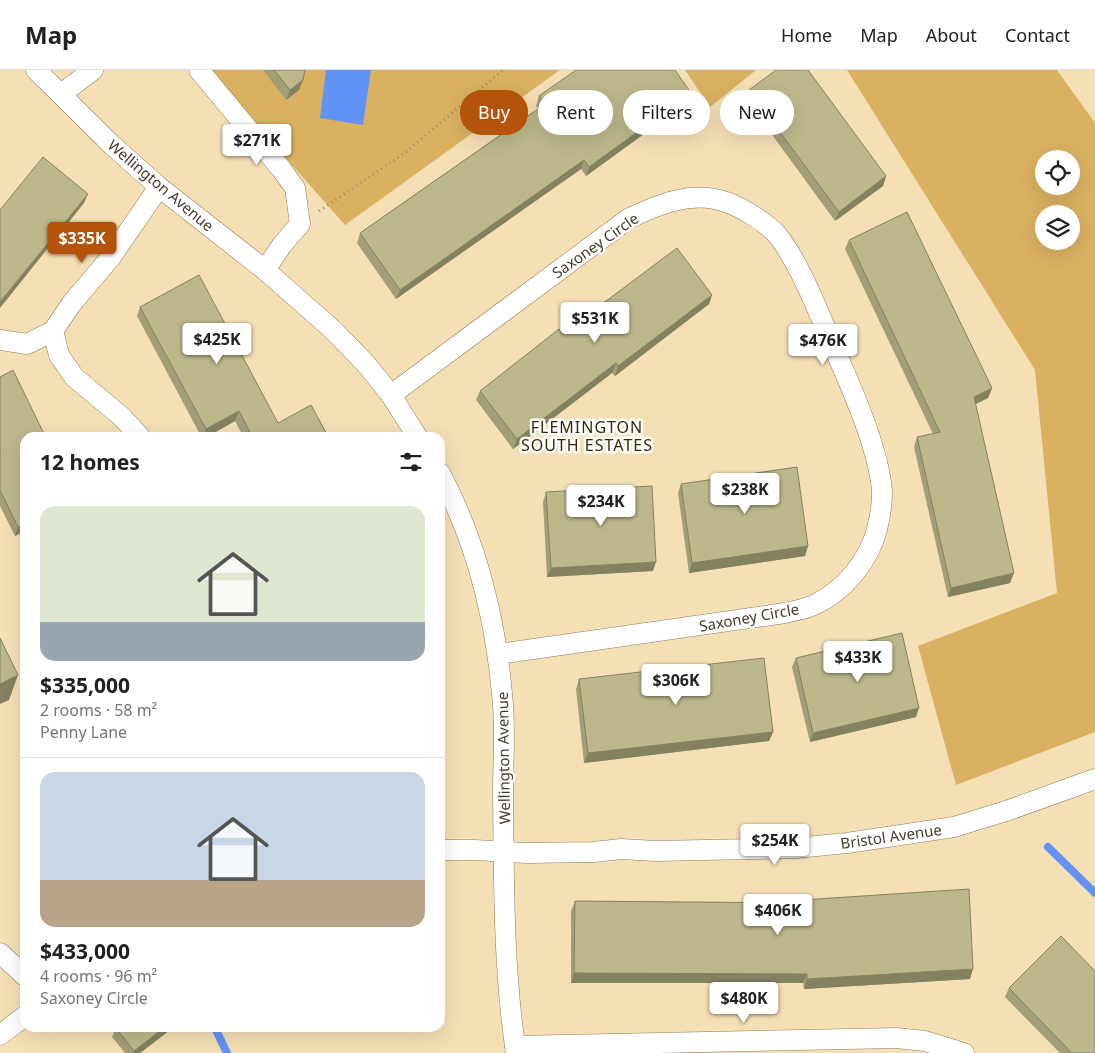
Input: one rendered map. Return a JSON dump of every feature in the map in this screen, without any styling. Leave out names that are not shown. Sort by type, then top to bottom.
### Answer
[{"type":"street","name":"Wellington Avenue","points":[[36,70],[112,145],[159,187],[265,270],[333,330],[366,364],[391,395],[414,432]]},
{"type":"street","points":[[61,94],[93,70]]},
{"type":"street","points":[[198,70],[248,127],[295,188],[300,224],[282,244],[265,270]]},
{"type":"street","points":[[0,340],[27,344],[53,331],[72,303],[111,256],[159,187]]},
{"type":"street","name":"Saxoney Circle","points":[[391,395],[628,219],[651,208],[676,200],[700,196],[726,202],[752,215],[778,236],[812,299],[846,377],[875,456],[882,492],[877,529],[864,560],[841,587],[814,605],[785,614],[498,654]]},
{"type":"street","points":[[53,331],[59,355],[74,376],[122,417],[136,432]]},
{"type":"street","name":"Wellington Avenue","points":[[445,484],[460,516],[476,559],[489,602],[498,654],[503,696],[507,972],[516,1049]]},
{"type":"street","name":"Bristol Avenue","points":[[445,850],[527,853],[621,850],[656,851],[786,848],[847,843],[954,827],[1009,810],[1095,779]]},
{"type":"street","points":[[0,954],[20,972]]},
{"type":"street","points":[[0,1035],[20,1020]]},
{"type":"street","points":[[516,1049],[896,1038],[925,1040],[964,1053]]},
{"type":"path","points":[[300,224],[406,152],[503,70]]},
{"type":"shaded area","points":[[208,70],[560,70],[528,93],[528,90],[460,90],[460,135],[470,135],[345,225]]},
{"type":"shaded area","points":[[685,70],[756,70],[731,90],[720,90],[720,99],[710,107],[710,90],[699,90]]},
{"type":"shaded area","points":[[847,70],[1057,70],[1095,123],[1095,732],[956,785],[918,646],[1057,593],[1035,370]]},
{"type":"water","points":[[326,70],[371,70],[363,125],[320,118]]},
{"type":"building","points":[[274,70],[305,70],[303,80],[290,90]]},
{"type":"building","points":[[576,70],[675,70],[689,90],[623,90],[623,135],[633,135],[589,167],[584,160],[400,290],[360,233],[501,135],[528,135],[528,116],[538,109],[538,135],[613,135],[613,90],[548,90]]},
{"type":"building","points":[[776,70],[808,70],[886,176],[839,212],[782,135],[794,135],[794,90],[749,90]]},
{"type":"building","points":[[43,157],[88,194],[0,302],[0,210]]},
{"type":"building","points":[[907,212],[992,388],[974,397],[1014,573],[951,588],[917,437],[940,432],[849,240]]},
{"type":"building","points":[[677,248],[712,295],[618,366],[616,363],[517,439],[480,391],[559,329],[562,334]]},
{"type":"building","points":[[199,275],[278,423],[311,405],[326,432],[250,432],[239,411],[206,429],[140,307]]},
{"type":"building","points":[[13,370],[43,432],[20,432],[20,526],[18,527],[0,490],[0,377]]},
{"type":"building","points":[[797,467],[808,546],[692,563],[681,484]]},
{"type":"building","points":[[652,486],[656,562],[551,568],[546,492]]},
{"type":"building","points":[[902,633],[919,708],[813,733],[796,658]]},
{"type":"building","points":[[0,638],[18,675],[0,684]]},
{"type":"building","points":[[764,658],[773,732],[588,753],[579,679]]},
{"type":"building","points":[[969,889],[973,969],[807,979],[807,974],[574,973],[575,901],[803,903],[802,900]]},
{"type":"building","points":[[1061,936],[1095,971],[1095,1053],[1072,1053],[1009,988]]},
{"type":"building","points":[[119,1032],[159,1032],[134,1051]]},
{"type":"waterway","points":[[1048,847],[1095,893]]},
{"type":"waterway","points":[[217,1032],[227,1053]]},
{"type":"district","name":"FLEMINGTON SOUTH ESTATES","points":[[587,436]]}]
